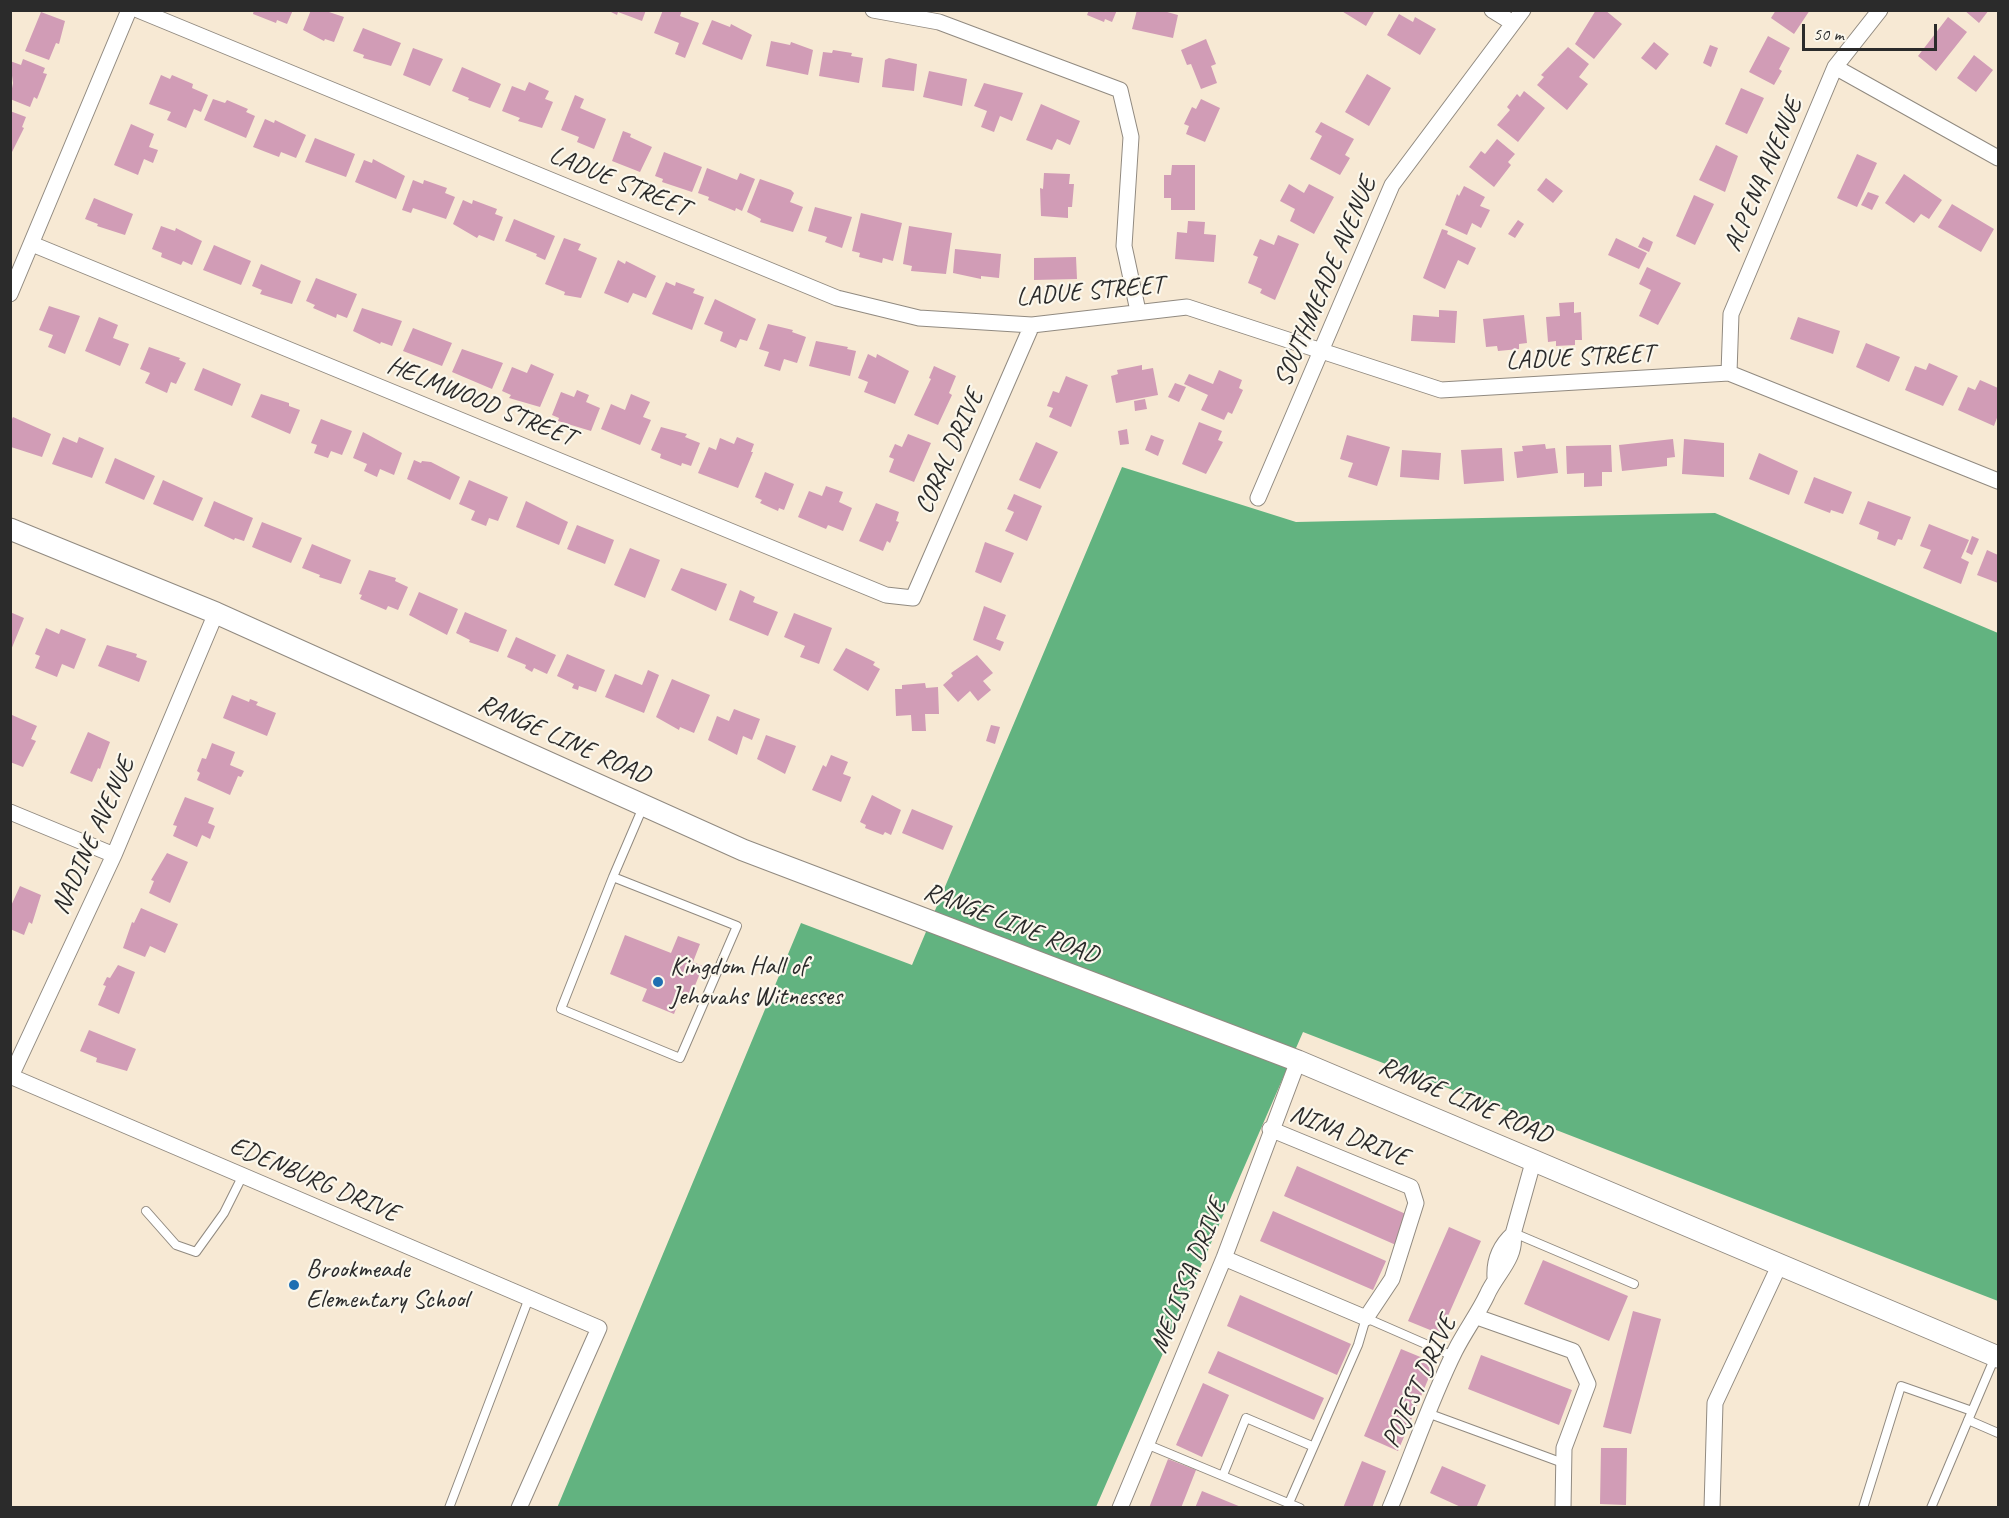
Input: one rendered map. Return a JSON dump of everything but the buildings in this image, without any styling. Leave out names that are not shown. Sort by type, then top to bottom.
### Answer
[{"type":"main road","name":"RANGE LINE ROAD","points":[[10,529],[216,613],[743,850],[1298,1061],[1534,1159],[1779,1266],[1997,1356]]},
{"type":"street","points":[[10,294],[129,10]]},
{"type":"street","name":"LADUE STREET","points":[[138,10],[837,298],[919,318],[1032,325],[1186,307],[1441,390],[1728,373],[1998,481]]},
{"type":"street","points":[[873,10],[939,22],[1120,90],[1131,137],[1124,246],[1138,311]]},
{"type":"street","points":[[1492,10],[1518,17]]},
{"type":"street","name":"ALPENA AVENUE","points":[[1728,373],[1731,314],[1835,67],[1880,10]]},
{"type":"street","name":"SOUTHMEADE AVENUE","points":[[1258,498],[1323,351],[1392,185],[1518,17]]},
{"type":"street","points":[[1835,67],[1998,158]]},
{"type":"street","name":"HELMWOOD STREET","points":[[32,244],[886,595],[913,598]]},
{"type":"street","name":"CORAL DRIVE","points":[[913,598],[1032,325]]},
{"type":"street","name":"NADINE AVENUE","points":[[11,1076],[114,855],[216,613]]},
{"type":"street","points":[[10,812],[114,855]]},
{"type":"street","name":"MELISSA DRIVE","points":[[1120,1508],[1224,1258],[1270,1129],[1298,1061]]},
{"type":"street","name":"EDENBURG DRIVE","points":[[11,1076],[599,1328],[519,1508]]},
{"type":"street","name":"NINA DRIVE","points":[[1270,1129],[1411,1187],[1416,1203],[1392,1278],[1366,1318]]},
{"type":"street","name":"POJEST DRIVE","points":[[1390,1508],[1453,1356],[1477,1317],[1495,1277],[1505,1268],[1509,1259],[1515,1244],[1513,1233],[1534,1159]]},
{"type":"street","points":[[1224,1258],[1366,1318]]},
{"type":"street","points":[[1712,1508],[1715,1403],[1779,1266]]},
{"type":"street","points":[[1477,1317],[1573,1351],[1588,1384],[1564,1448],[1563,1508]]},
{"type":"lane","points":[[614,877],[737,926],[680,1058],[561,1009],[614,877],[644,805]]},
{"type":"lane","points":[[146,1211],[176,1245],[196,1252],[224,1213],[243,1175]]},
{"type":"lane","points":[[1513,1233],[1634,1284]]},
{"type":"lane","points":[[449,1508],[530,1298]]},
{"type":"lane","points":[[1366,1318],[1453,1356]]},
{"type":"lane","name":"NINA DRIVE","points":[[1289,1503],[1358,1345],[1366,1318]]},
{"type":"lane","points":[[1931,1508],[1997,1356]]},
{"type":"lane","points":[[1863,1508],[1900,1386],[1972,1411]]},
{"type":"lane","points":[[1430,1414],[1563,1463]]},
{"type":"lane","points":[[1223,1476],[1246,1418],[1312,1446]]},
{"type":"lane","points":[[1968,1420],[1998,1433]]},
{"type":"lane","points":[[1146,1444],[1300,1508]]},
{"type":"green space","points":[[1122,467],[1296,522],[1715,513],[1998,633],[1998,1301],[1303,1032],[1096,1507],[557,1508],[801,923],[912,965]]},
{"type":"place","name":"Kingdom Hall of Jehovahs Witnesses","points":[[658,982]]},
{"type":"place","name":"Brookmeade Elementary School","points":[[294,1285]]}]
